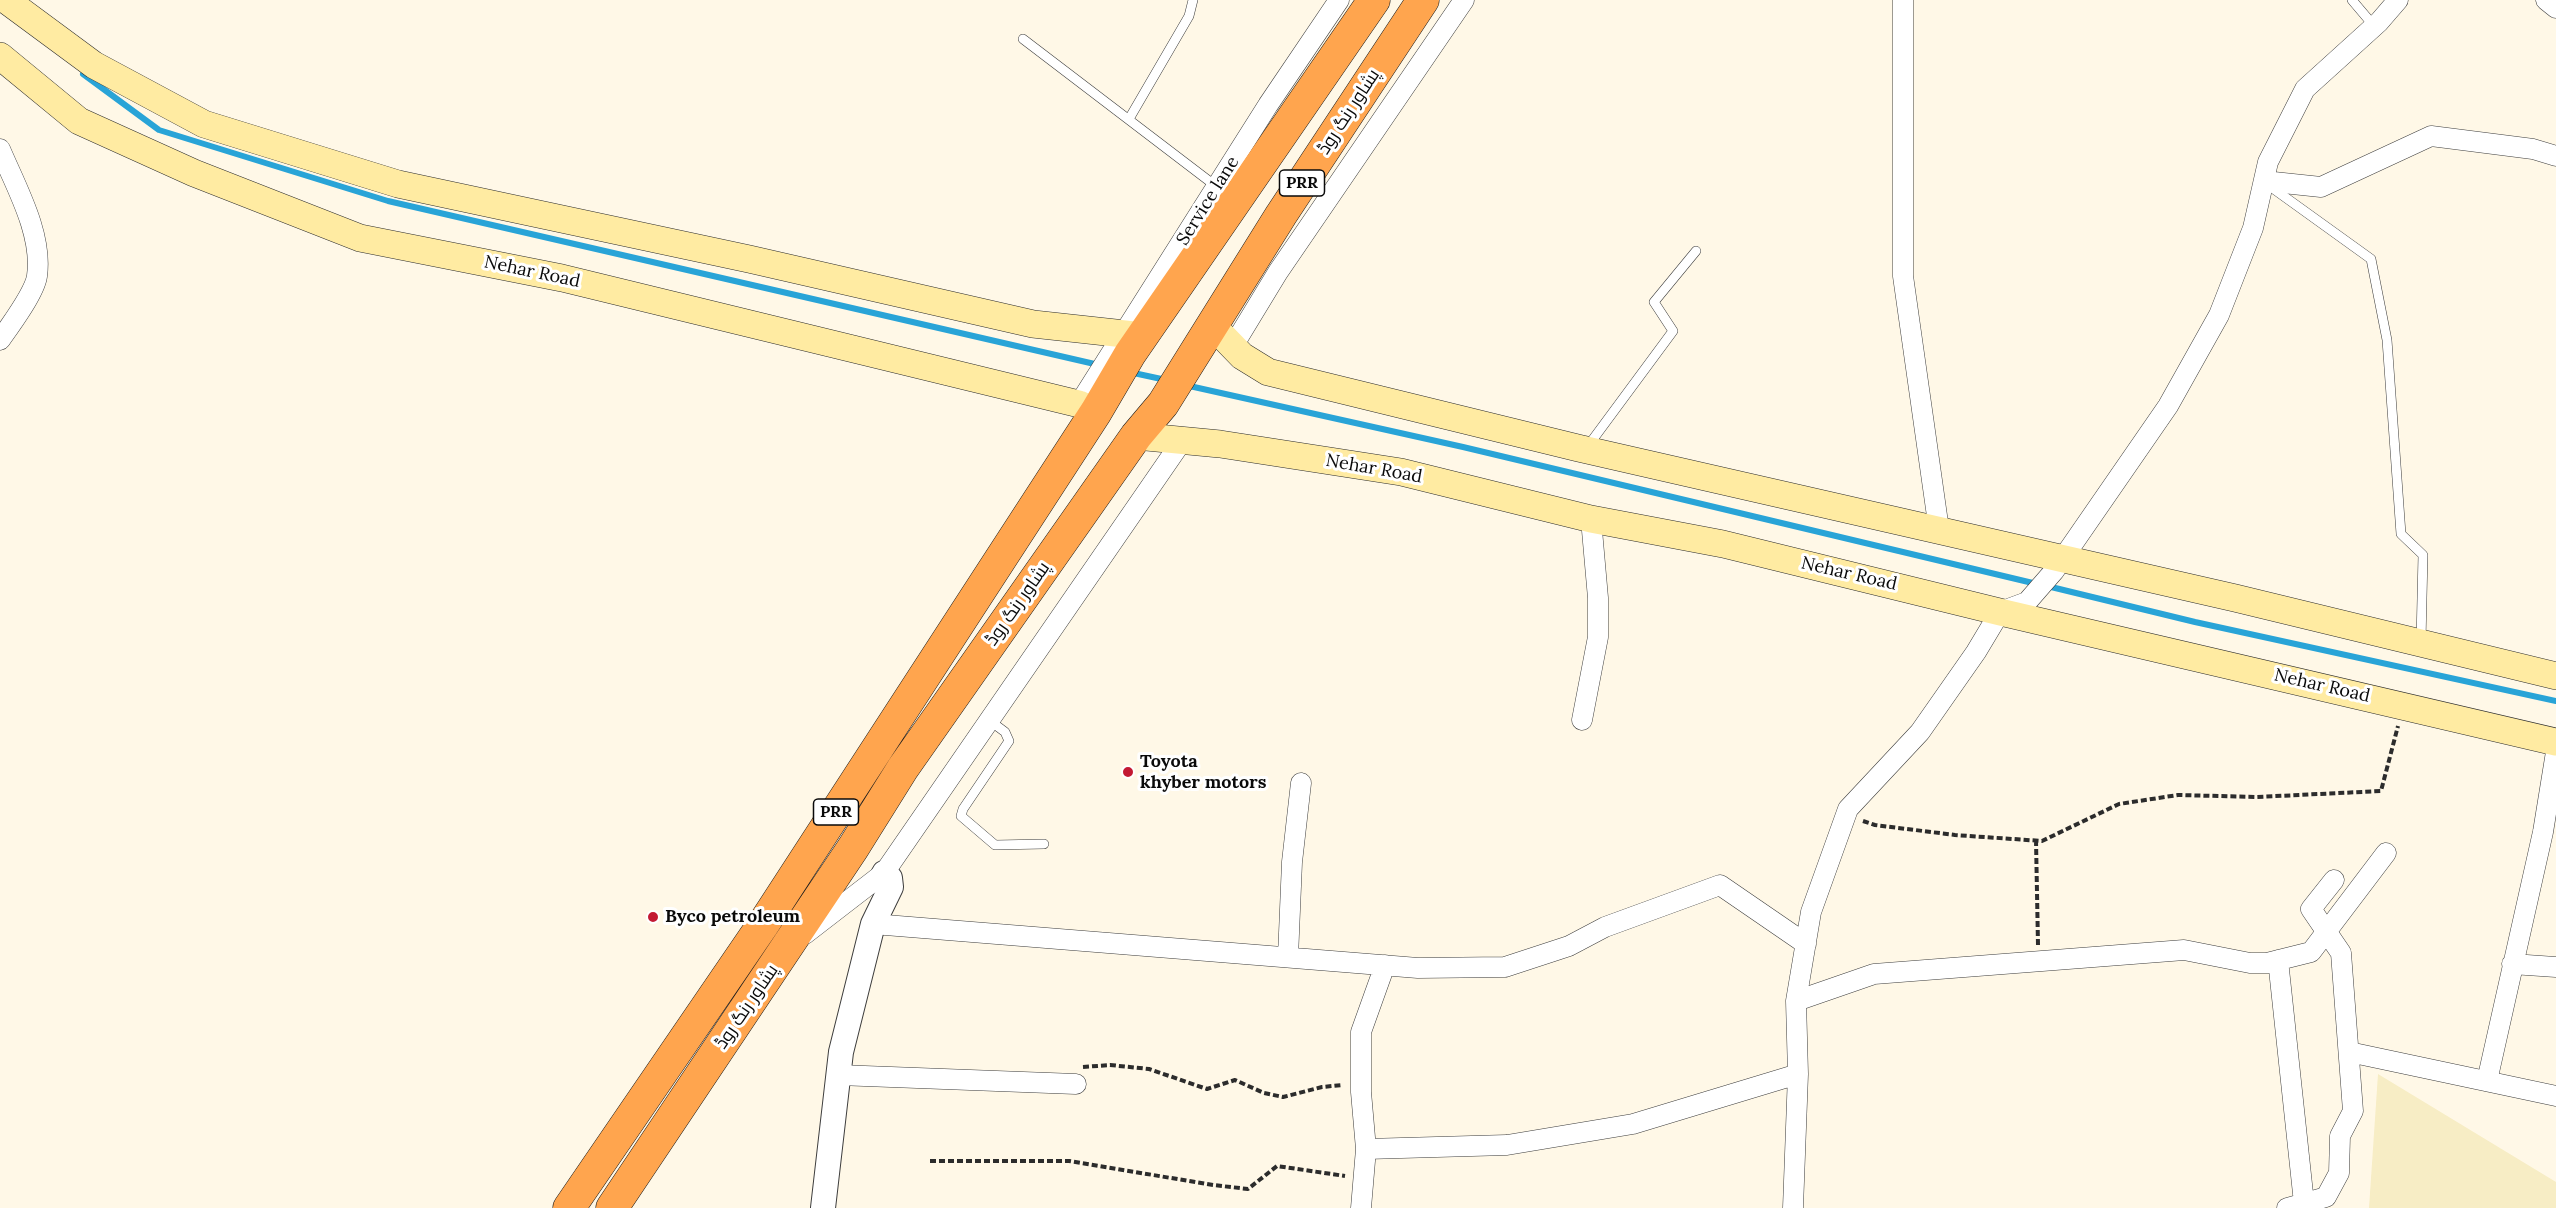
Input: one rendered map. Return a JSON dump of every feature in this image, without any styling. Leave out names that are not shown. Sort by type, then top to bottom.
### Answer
[{"type":"highway","name":"پشاور رنگ روڈ","points":[[569,1208],[762,926],[1227,194],[1374,0]]},
{"type":"highway","name":"پشاور رنگ روڈ","points":[[612,1208],[854,848],[903,768],[1136,436],[1162,404],[1184,368],[1222,335],[1423,0]]},
{"type":"highway","points":[[649,1093],[651,1106],[663,1113],[676,1111]]},
{"type":"highway","points":[[614,1143],[624,1144],[636,1153],[639,1168]]},
{"type":"main road","points":[[6,0],[94,65],[204,124],[398,184],[749,259],[1033,324],[1132,342]]},
{"type":"main road","name":"Nehar Road","points":[[0,56],[79,121],[194,173],[360,238],[562,278],[1094,403]]},
{"type":"main road","points":[[1222,335],[1242,356],[1268,372],[1586,450],[1939,530],[2058,565],[2421,643],[2556,676]]},
{"type":"main road","name":"Nehar Road","points":[[1136,436],[1220,444],[1401,472],[1591,519],[1724,544],[1977,604],[2000,612],[2556,742]]},
{"type":"street","name":"Service lane","points":[[1227,194],[1268,105],[1339,0]]},
{"type":"street","points":[[1222,335],[1278,272],[1464,0]]},
{"type":"street","points":[[1903,0],[1903,276],[1939,530]]},
{"type":"street","points":[[1793,1208],[1798,1074],[1796,1001],[1811,912],[1848,809],[1920,732],[1976,652],[2000,612],[2026,603],[2058,565],[2168,406],[2218,315],[2253,228],[2268,162],[2305,89],[2374,26],[2398,0]]},
{"type":"street","points":[[2546,0],[2556,8]]},
{"type":"street","points":[[2264,181],[2321,187],[2431,136],[2534,149],[2556,156]]},
{"type":"street","points":[[0,149],[34,229],[38,277],[17,317],[0,340]]},
{"type":"street","points":[[786,949],[884,873],[1182,441]]},
{"type":"street","points":[[1582,720],[1598,637],[1598,598],[1591,519]]},
{"type":"street","points":[[2487,1081],[2543,831],[2556,752]]},
{"type":"street","points":[[1288,957],[1292,862],[1301,783]]},
{"type":"street","points":[[1796,1001],[1874,974],[2184,950],[2250,963],[2267,963],[2311,952],[2386,853]]},
{"type":"street","points":[[823,1208],[841,1052],[873,924],[891,887],[890,878],[884,873]]},
{"type":"street","points":[[2278,960],[2295,1206],[2326,1197],[2339,1173],[2340,1136],[2353,1111],[2341,953],[2310,909],[2334,880]]},
{"type":"street","points":[[873,924],[1418,968],[1506,967],[1569,946],[1605,927],[1720,885],[1806,944]]},
{"type":"street","points":[[2512,964],[2556,967]]},
{"type":"street","points":[[1361,1208],[1366,1149],[1361,1084],[1361,1032],[1385,965]]},
{"type":"street","points":[[2349,1052],[2556,1096]]},
{"type":"street","points":[[1366,1149],[1507,1145],[1633,1124],[1798,1074]]},
{"type":"street","points":[[838,1076],[1076,1084]]},
{"type":"lane","points":[[1129,119],[1189,16],[1193,0]]},
{"type":"lane","points":[[2352,0],[2374,26]]},
{"type":"lane","points":[[1023,39],[1227,194]]},
{"type":"lane","points":[[2264,181],[2371,259],[2387,340],[2401,534],[2423,555],[2421,643]]},
{"type":"lane","points":[[1586,450],[1673,331],[1654,302],[1696,251]]},
{"type":"lane","points":[[989,720],[1005,732],[1009,741],[963,809],[961,816],[995,845],[1044,844]]},
{"type":"path","points":[[1846,815],[1875,825],[1955,835],[2042,841],[2120,804],[2178,795],[2257,797],[2381,791],[2404,705]]},
{"type":"path","points":[[2036,840],[2038,962]]},
{"type":"path","points":[[1076,1084],[1076,1068],[1110,1065],[1149,1069],[1207,1089],[1235,1080],[1264,1093],[1283,1097],[1322,1087],[1361,1084]]},
{"type":"path","points":[[930,1161],[1069,1161],[1248,1189],[1276,1166],[1364,1179]]},
{"type":"shaded area","points":[[2378,1074],[2556,1182],[2556,1208],[2369,1208]]},
{"type":"waterway","points":[[83,74],[159,130],[388,201],[1099,365]]},
{"type":"waterway","points":[[1129,372],[1166,380]]},
{"type":"waterway","points":[[1185,385],[1463,447],[2037,584]]},
{"type":"waterway","points":[[2047,586],[2195,622],[2556,701]]},
{"type":"place","name":"Toyota khyber motors","points":[[1128,772]]},
{"type":"place","name":"Byco petroleum","points":[[653,917]]}]
